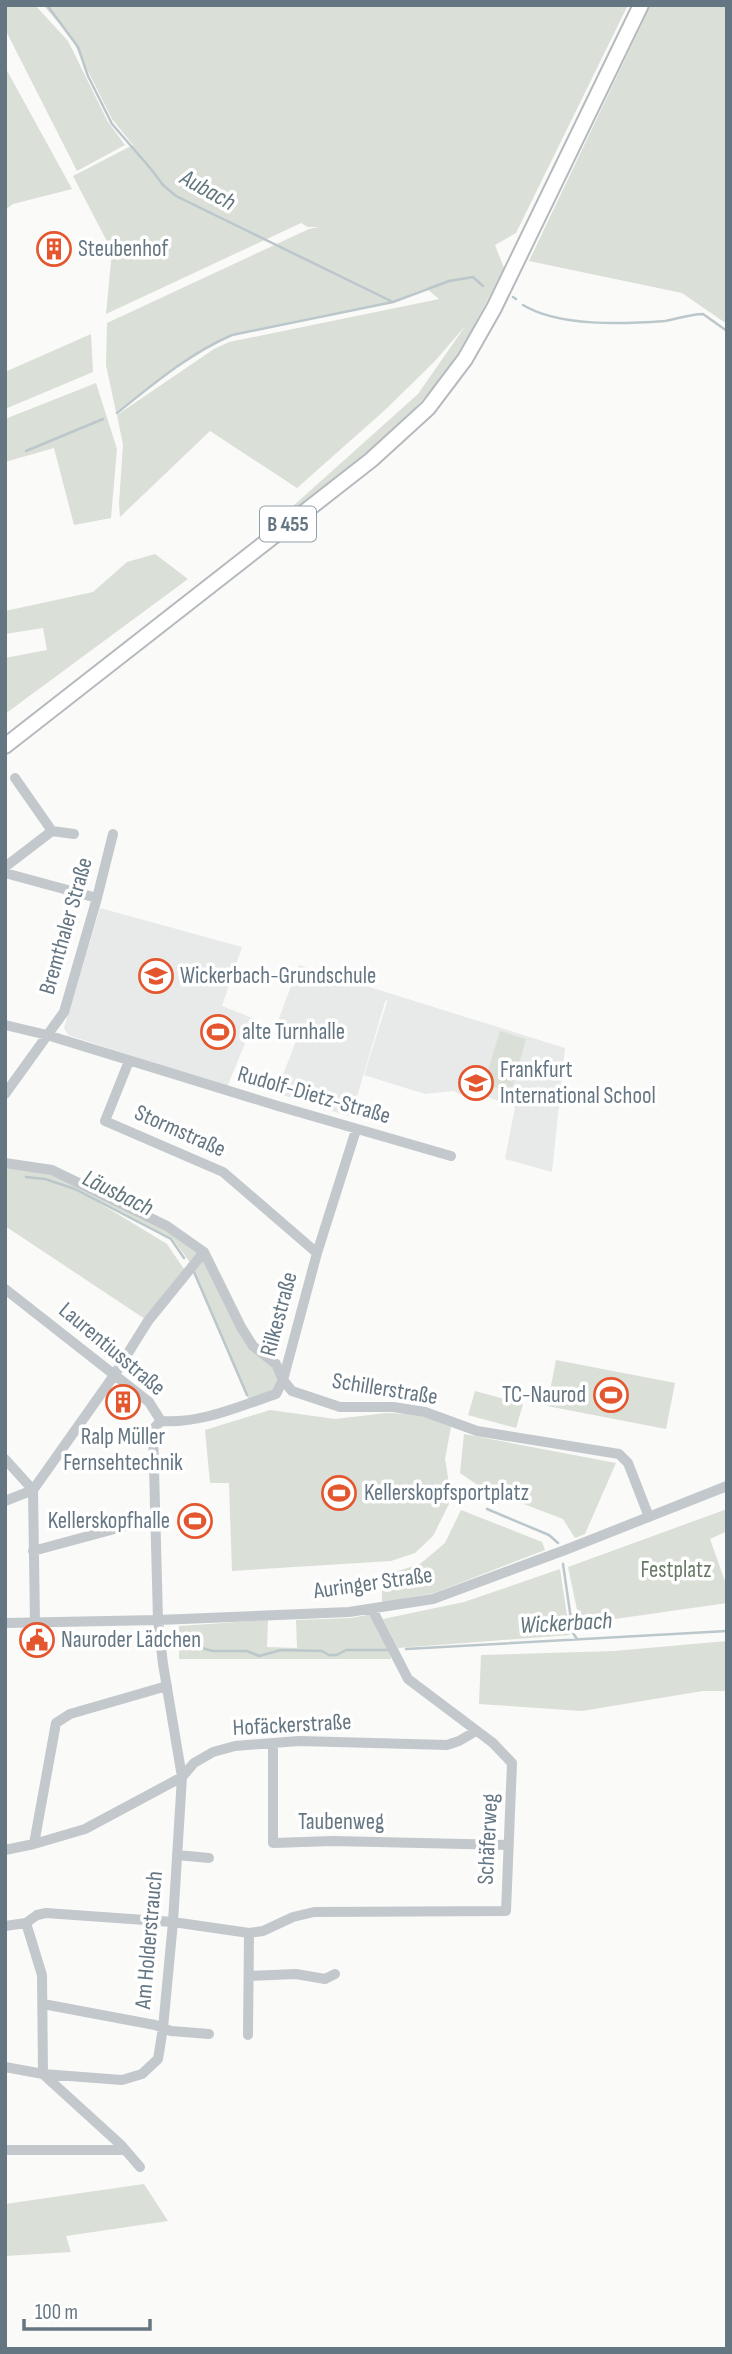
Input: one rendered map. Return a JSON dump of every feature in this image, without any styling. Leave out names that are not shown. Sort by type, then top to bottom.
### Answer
[{"type":"main road","name":"B 455","points":[[5,746],[371,460],[428,408],[466,359],[494,308],[641,5]]},
{"type":"street","points":[[15,778],[52,831]]},
{"type":"street","points":[[5,867],[52,831],[74,834]]},
{"type":"street","name":"Bremthaler Straße","points":[[5,1094],[64,1012],[113,834]]},
{"type":"street","points":[[5,873],[97,898]]},
{"type":"street","name":"Rudolf-Dietz-Straße","points":[[5,1026],[47,1035],[356,1130],[451,1156]]},
{"type":"street","name":"Stormstraße","points":[[129,1061],[105,1121],[223,1172],[317,1253]]},
{"type":"street","name":"Rilkestraße","points":[[161,1421],[173,1422],[224,1412],[276,1394],[283,1380],[317,1253],[356,1130]]},
{"type":"street","name":"Schillerstraße","points":[[5,1163],[52,1170],[167,1226],[204,1252],[253,1346],[276,1364],[283,1380],[292,1391],[340,1407],[393,1407],[414,1410],[477,1431],[619,1454],[628,1463],[649,1517]]},
{"type":"street","points":[[5,1501],[33,1490],[148,1321],[204,1252]]},
{"type":"street","name":"Laurentiusstraße","points":[[5,1289],[149,1402],[161,1421],[153,1429],[158,1620]]},
{"type":"street","points":[[5,1459],[33,1490],[35,1622]]},
{"type":"street","name":"Auringer Straße","points":[[5,1623],[158,1620],[373,1609],[433,1599],[727,1486]]},
{"type":"street","points":[[33,1551],[155,1518]]},
{"type":"street","name":"Schäferweg","points":[[5,1926],[26,1923],[37,1915],[46,1913],[173,1922],[248,1934],[314,1912],[506,1911],[512,1763],[493,1743],[408,1679],[373,1609]]},
{"type":"street","name":"Am Holderstrauch","points":[[5,2067],[43,2074],[122,2080],[142,2074],[158,2059],[173,1922],[182,1777],[158,1620]]},
{"type":"street","points":[[34,1844],[56,1723],[70,1714],[167,1686]]},
{"type":"street","name":"Hofäckerstraße","points":[[5,1850],[85,1829],[182,1777],[194,1763],[213,1752],[235,1746],[299,1741],[447,1745],[476,1731]]},
{"type":"street","name":"Taubenweg","points":[[273,1743],[273,1843],[509,1845]]},
{"type":"street","name":"Am Holderstrauch","points":[[177,1855],[209,1858]]},
{"type":"street","points":[[26,1923],[43,1975],[43,2074],[140,2167]]},
{"type":"street","points":[[248,1934],[248,2035]]},
{"type":"street","points":[[249,1976],[296,1974],[325,1979],[335,1975]]},
{"type":"street","points":[[43,2004],[163,2028]]},
{"type":"street","name":"Am Holderstrauch","points":[[163,2028],[209,2034]]},
{"type":"street","points":[[5,2150],[125,2150]]},
{"type":"shaded area","name":"Wickerbach-Grundschule","points":[[100,908],[242,947],[222,1006],[255,1019],[227,1087],[68,1035],[64,1028]]},
{"type":"shaded area","name":"Frankfurt International School","points":[[299,965],[565,1048],[552,1172],[505,1159],[515,1107],[474,1092],[468,1098],[453,1091],[425,1094],[364,1075],[388,999],[385,1002],[351,1117],[276,1093],[299,1033],[276,1026]]},
{"type":"green space","points":[[5,5],[35,5],[68,41],[108,122],[125,145],[77,171],[5,29]]},
{"type":"green space","points":[[43,5],[628,5],[516,233],[495,245],[504,268],[458,353],[440,379],[405,418],[346,470],[285,518],[283,515],[418,394],[466,325],[435,361],[385,410],[297,488],[210,431],[120,517],[123,445],[117,415],[214,349],[229,342],[439,299],[426,288],[393,301],[232,334],[186,359],[116,412],[106,365],[107,323],[309,229],[319,227],[308,227],[301,223],[106,314],[112,251],[73,176],[133,145],[112,119],[71,37]]},
{"type":"green space","points":[[651,5],[727,5],[727,324],[682,293],[529,261]]},
{"type":"green space","points":[[5,67],[72,189],[13,204],[5,210]]},
{"type":"green space","points":[[91,334],[93,372],[5,409],[5,372]]},
{"type":"green space","points":[[96,383],[117,449],[111,518],[74,525],[54,448],[5,462],[5,419]]},
{"type":"green space","points":[[155,554],[188,579],[5,714],[5,658],[47,650],[43,628],[5,634],[5,611],[93,592],[127,562]]},
{"type":"green space","points":[[500,1031],[526,1039],[511,1092],[484,1084]]},
{"type":"green space","points":[[5,1163],[52,1170],[167,1226],[204,1252],[241,1327],[283,1380],[276,1394],[250,1403],[191,1264],[173,1239],[88,1196],[167,1244],[186,1272],[148,1321],[5,1226]]},
{"type":"green space","name":"TC-Naurod","points":[[556,1360],[675,1383],[666,1429],[547,1406]]},
{"type":"green space","points":[[475,1391],[523,1404],[516,1428],[468,1415]]},
{"type":"green space","name":"Kellerskopfsportplatz","points":[[270,1410],[335,1419],[386,1413],[408,1414],[430,1418],[451,1427],[445,1459],[449,1504],[433,1536],[415,1553],[391,1561],[232,1571],[229,1483],[210,1483],[205,1430]]},
{"type":"green space","points":[[464,1434],[616,1463],[585,1534],[575,1538],[563,1519],[482,1488],[460,1473]]},
{"type":"green space","name":"Festplatz","points":[[727,1509],[727,1531],[710,1539],[727,1587],[727,1603],[580,1624],[568,1567]]},
{"type":"green space","points":[[461,1510],[542,1542],[545,1550],[434,1593],[382,1603],[382,1576],[420,1564],[445,1543]]},
{"type":"green space","points":[[560,1569],[570,1635],[398,1648],[383,1619],[464,1602]]},
{"type":"green space","points":[[372,1614],[390,1648],[391,1659],[179,1659],[179,1626],[268,1620],[267,1647],[297,1648],[296,1620],[351,1618]]},
{"type":"green space","points":[[727,1641],[727,1691],[703,1691],[582,1711],[479,1704],[481,1655],[614,1651]]},
{"type":"green space","points":[[144,2184],[168,2221],[66,2236],[71,2252],[5,2256],[5,2204]]},
{"type":"waterway","name":"Aubach","points":[[47,5],[78,47],[88,76],[112,124],[163,185],[176,196],[393,302],[449,281],[473,277],[483,286]]},
{"type":"waterway","name":"Aubach","points":[[117,413],[186,360],[232,335],[393,302]]},
{"type":"waterway","name":"Aubach","points":[[523,305],[555,317],[592,322],[665,321],[703,314],[727,331]]},
{"type":"waterway","name":"Aubach","points":[[26,451],[103,419]]},
{"type":"waterway","name":"Läusbach","points":[[26,1177],[45,1179],[75,1189],[171,1239],[184,1258]]},
{"type":"waterway","name":"Läusbach","points":[[194,1272],[247,1395]]},
{"type":"waterway","name":"Läusbach","points":[[487,1509],[549,1535],[558,1543]]},
{"type":"waterway","name":"Läusbach","points":[[563,1564],[573,1633],[577,1639]]},
{"type":"waterway","name":"Wickerbach","points":[[406,1649],[727,1631]]},
{"type":"waterway","name":"Wickerbach","points":[[184,1636],[205,1649],[247,1651],[259,1656],[281,1650],[322,1651],[329,1655],[337,1655],[346,1650],[387,1650]]},
{"type":"place","name":"Steubenhof","points":[[54,249]]},
{"type":"place","name":"Wickerbach-Grundschule","points":[[156,976]]},
{"type":"place","name":"alte Turnhalle","points":[[218,1032]]},
{"type":"place","name":"Frankfurt International School","points":[[476,1083]]},
{"type":"place","name":"TC-Naurod","points":[[611,1395]]},
{"type":"place","name":"Ralp Müller Fernsehtechnik","points":[[123,1402]]},
{"type":"place","name":"Kellerskopfsportplatz","points":[[339,1493]]},
{"type":"place","name":"Kellerskopfhalle","points":[[195,1521]]},
{"type":"place","name":"Nauroder Lädchen","points":[[37,1640]]}]
